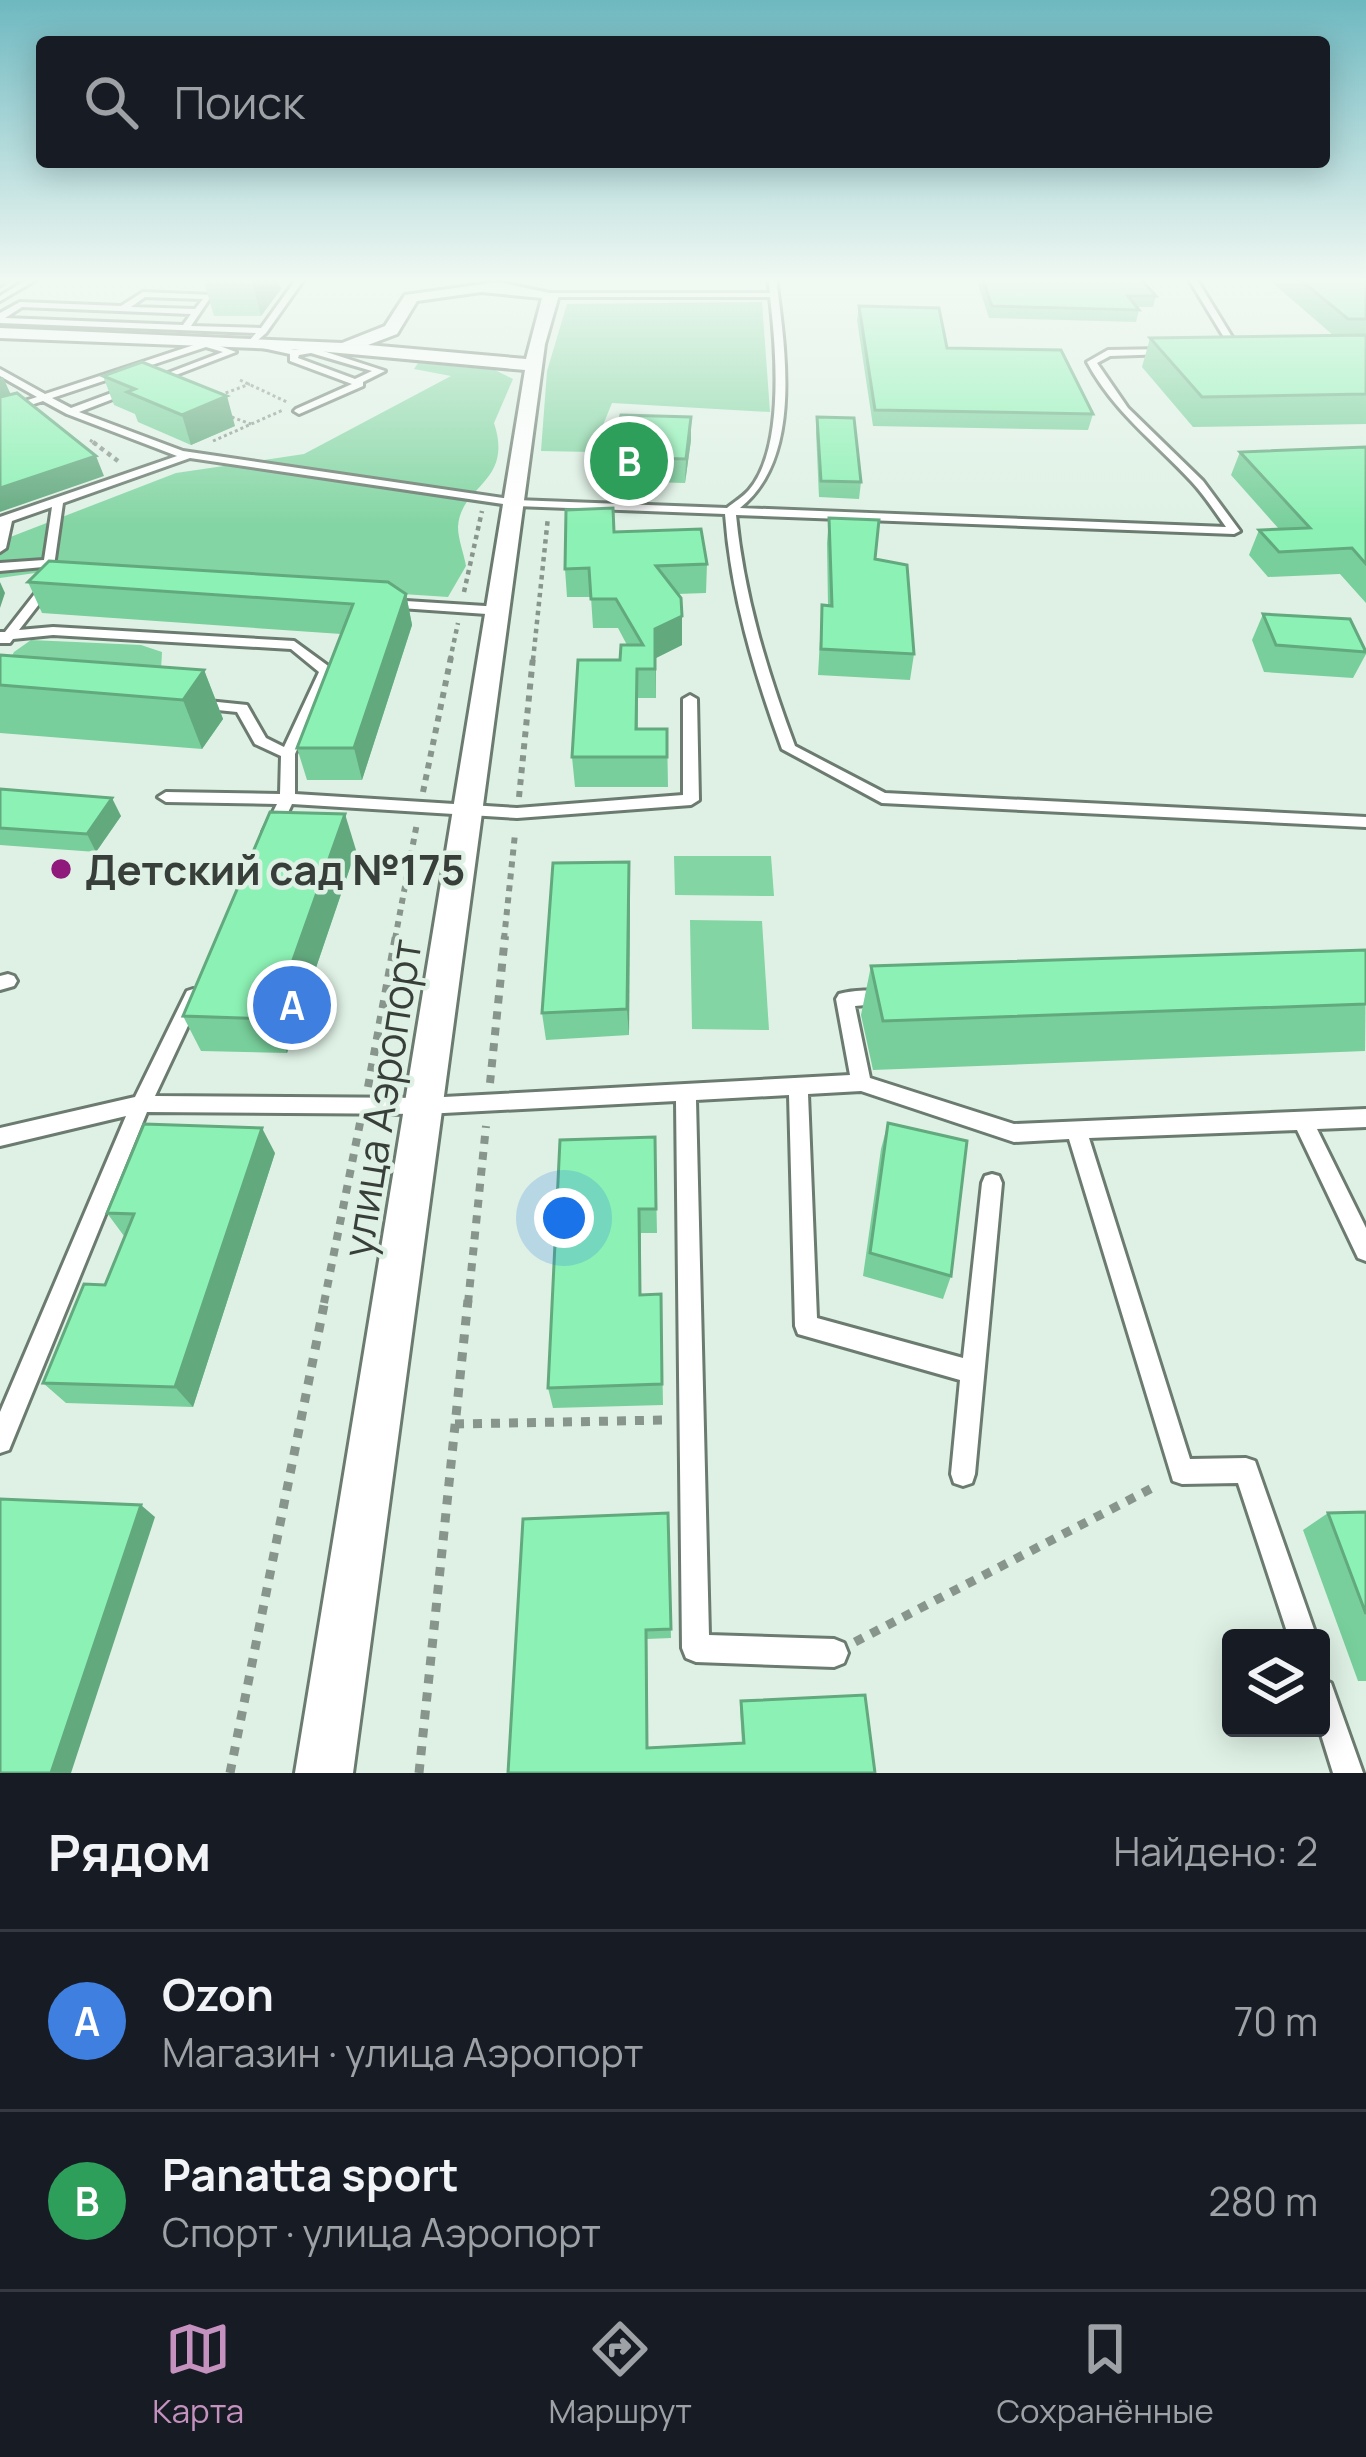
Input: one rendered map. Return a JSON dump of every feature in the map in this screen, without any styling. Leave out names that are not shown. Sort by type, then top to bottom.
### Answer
[{"type":"street","points":[[485,361],[532,365]]},
{"type":"street","name":"улица Аэропорт","points":[[324,1773],[471,812],[533,361]]},
{"type":"lane","points":[[0,412],[49,400],[159,361]]},
{"type":"lane","points":[[70,412],[208,361]]},
{"type":"lane","points":[[298,361],[360,384],[299,411]]},
{"type":"lane","points":[[346,361],[380,371],[355,382]]},
{"type":"lane","points":[[730,511],[757,488],[779,419],[781,361]]},
{"type":"lane","points":[[0,371],[70,412],[183,454],[516,503],[1234,531],[1196,479],[1131,421],[1103,386],[1094,361]]},
{"type":"lane","points":[[0,548],[4,520],[183,454]]},
{"type":"lane","points":[[0,567],[50,563],[58,501]]},
{"type":"lane","points":[[730,511],[733,562],[748,638],[789,749],[882,799],[1366,822]]},
{"type":"lane","points":[[3,639],[50,583],[73,584]]},
{"type":"lane","points":[[370,603],[500,611]]},
{"type":"lane","points":[[3,639],[52,631],[294,645],[326,670],[288,754],[287,800],[258,860]]},
{"type":"lane","points":[[166,797],[518,813],[691,800],[690,699]]},
{"type":"lane","points":[[176,702],[242,708],[260,740],[288,754]]},
{"type":"lane","points":[[0,1441],[141,1104],[200,982]]},
{"type":"lane","points":[[861,1083],[845,999],[916,997]]},
{"type":"lane","points":[[0,1137],[141,1104],[425,1106],[861,1083],[1014,1133],[1366,1118]]},
{"type":"lane","points":[[798,1087],[806,1326],[973,1372]]},
{"type":"lane","points":[[686,1093],[696,1648],[835,1652]]},
{"type":"lane","points":[[1303,1121],[1366,1251]]},
{"type":"lane","points":[[1076,1129],[1182,1472],[1246,1469],[1300,1629]]},
{"type":"lane","points":[[962,1474],[992,1183]]},
{"type":"lane","points":[[1330,1720],[1348,1773]]},
{"type":"path","points":[[183,454],[296,405],[240,380]]},
{"type":"path","points":[[216,393],[250,384]]},
{"type":"path","points":[[212,409],[251,424]]},
{"type":"path","points":[[79,431],[130,471]]},
{"type":"path","points":[[230,1773],[461,609],[516,503]]},
{"type":"path","points":[[419,1773],[518,813],[516,503]]},
{"type":"path","points":[[455,1424],[690,1420]]},
{"type":"path","points":[[835,1652],[1182,1472]]},
{"type":"green space","points":[[550,361],[766,361],[770,412],[612,403],[592,452],[541,451]]},
{"type":"green space","points":[[418,363],[495,370],[513,379],[494,423],[497,459],[461,513],[458,532],[466,566],[448,597],[49,571],[0,578],[0,541],[176,473],[304,454],[451,376],[414,369]]},
{"type":"green space","points":[[31,640],[141,645],[162,652],[161,670],[2,674],[14,652]]},
{"type":"green space","points":[[674,856],[771,856],[774,896],[675,895]]},
{"type":"green space","points":[[690,920],[762,921],[769,1030],[692,1029]]},
{"type":"building","points":[[867,361],[1066,361],[1093,414],[875,410]]},
{"type":"building","points":[[1170,361],[1366,361],[1366,394],[1202,397]]},
{"type":"building","points":[[142,362],[227,396],[182,415],[127,392],[135,389],[103,376]]},
{"type":"building","points":[[17,393],[96,456],[0,488],[0,397]]},
{"type":"building","points":[[621,415],[691,417],[686,459],[611,457]]},
{"type":"building","points":[[817,417],[854,418],[861,482],[821,481]]},
{"type":"building","points":[[1366,447],[1366,564],[1352,548],[1279,552],[1259,530],[1310,528],[1240,452]]},
{"type":"building","points":[[613,508],[614,532],[701,529],[707,564],[656,566],[681,598],[682,616],[655,629],[655,669],[637,669],[636,729],[667,729],[667,757],[572,757],[578,660],[620,660],[621,645],[643,645],[616,599],[591,599],[589,568],[565,569],[566,510]]},
{"type":"building","points":[[829,518],[879,520],[875,559],[907,565],[914,654],[821,649],[822,605],[832,606]]},
{"type":"building","points":[[49,561],[388,582],[406,594],[354,748],[297,748],[353,604],[28,582]]},
{"type":"building","points":[[1263,614],[1350,619],[1366,652],[1276,645]]},
{"type":"building","points":[[0,655],[204,670],[183,700],[0,685]]},
{"type":"building","points":[[0,789],[112,798],[87,834],[0,828]]},
{"type":"building","points":[[270,812],[345,814],[272,1019],[183,1016]]},
{"type":"building","points":[[629,862],[627,1009],[542,1013],[553,863]]},
{"type":"building","points":[[1366,950],[1366,1004],[883,1021],[871,966]]},
{"type":"building","points":[[888,1123],[967,1141],[951,1276],[870,1253]]},
{"type":"building","points":[[144,1124],[262,1128],[175,1387],[43,1383],[84,1284],[105,1285],[134,1214],[107,1213]]},
{"type":"building","points":[[655,1137],[656,1209],[639,1209],[640,1295],[661,1294],[662,1384],[548,1388],[560,1140]]},
{"type":"building","points":[[0,1499],[141,1505],[51,1773],[0,1773]]},
{"type":"building","points":[[1366,1512],[1366,1614],[1328,1513]]},
{"type":"building","points":[[668,1513],[671,1629],[646,1630],[647,1748],[744,1743],[741,1701],[865,1695],[875,1773],[508,1773],[523,1519]]},
{"type":"place","name":"Panatta sport","points":[[629,461]]},
{"type":"place","name":"Детский сад №175","points":[[61,869]]},
{"type":"place","name":"Ozon","points":[[292,1005]]}]
